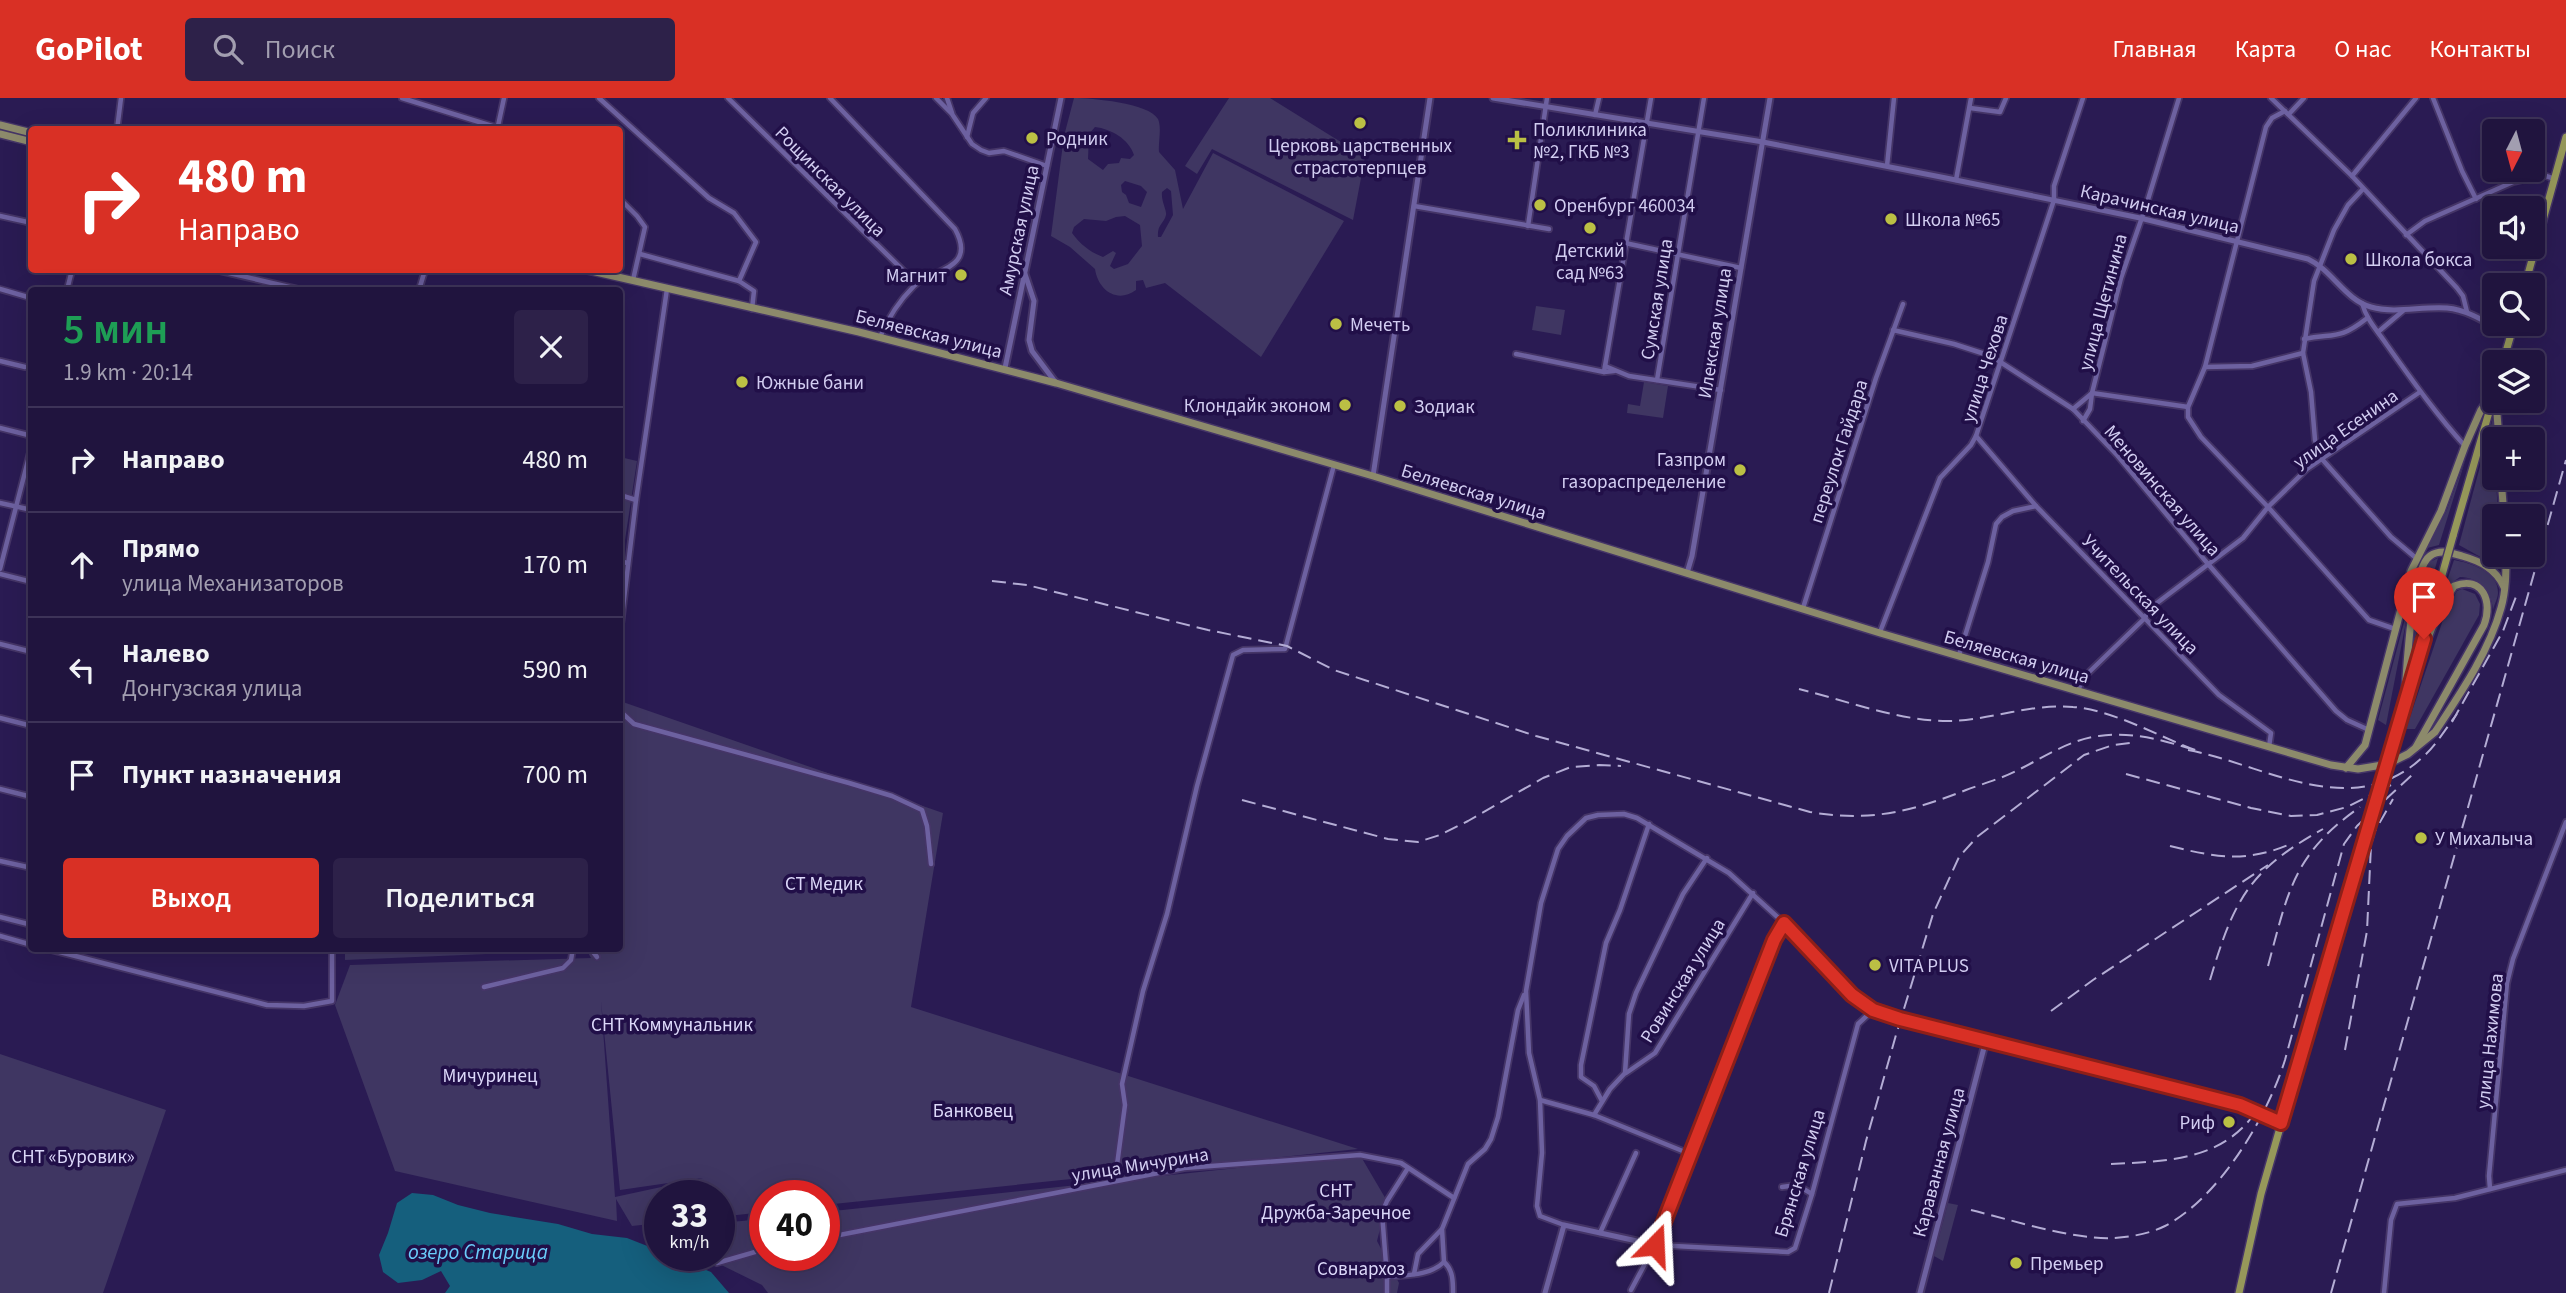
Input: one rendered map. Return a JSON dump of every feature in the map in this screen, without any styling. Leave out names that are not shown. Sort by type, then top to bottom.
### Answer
[{"type":"highway","points":[[2528,273],[2566,137]]},
{"type":"highway","points":[[2507,350],[2511,336]]},
{"type":"highway","points":[[2239,1293],[2249,1241],[2281,1123],[2488,413]]},
{"type":"main road","points":[[0,125],[28,132]]},
{"type":"main road","points":[[0,134],[28,141]]},
{"type":"main road","name":"Беляевская улица","points":[[601,273],[1005,368],[1334,464],[1880,633],[2346,768],[2373,768],[2388,764],[2415,749],[2435,732],[2494,629],[2505,587],[2505,567]]},
{"type":"main road","points":[[2346,768],[2365,745],[2370,730],[2410,571],[2441,511],[2482,409]]},
{"type":"main road","points":[[2405,701],[2417,582],[2424,562],[2441,552],[2465,557],[2496,573],[2505,587]]},
{"type":"main road","points":[[2415,749],[2484,625],[2488,605],[2481,590],[2461,583],[2448,592],[2418,660]]},
{"type":"street","points":[[118,126],[121,98]]},
{"type":"street","points":[[402,98],[498,126],[504,98]]},
{"type":"street","points":[[599,98],[709,198],[734,213],[756,242],[739,281]]},
{"type":"street","name":"Рощинская улица","points":[[727,98],[916,283]]},
{"type":"street","points":[[830,98],[955,229],[960,238],[958,257],[944,271],[916,283],[888,318],[880,337]]},
{"type":"street","points":[[936,98],[952,114],[972,144],[989,153],[1004,151],[1047,166]]},
{"type":"street","points":[[947,98],[952,114]]},
{"type":"street","points":[[967,137],[973,113],[986,98]]},
{"type":"street","name":"Амурская улица","points":[[1005,368],[1061,98]]},
{"type":"street","points":[[1373,476],[1430,98]]},
{"type":"street","name":"Карачинская улица","points":[[1493,98],[1763,142],[2140,218],[2308,259],[2319,264],[2362,303]]},
{"type":"street","points":[[1528,226],[1547,98]]},
{"type":"street","points":[[1595,115],[1599,98]]},
{"type":"street","points":[[1605,369],[1651,98]]},
{"type":"street","name":"Сумская улица","points":[[1657,380],[1704,98]]},
{"type":"street","name":"Илекская улица","points":[[1687,573],[1770,98]]},
{"type":"street","points":[[1887,166],[1894,98]]},
{"type":"street","points":[[1956,180],[1971,98]]},
{"type":"street","points":[[1970,108],[2000,112],[2006,98]]},
{"type":"street","name":"улица Чехова","points":[[1880,633],[1940,478],[1971,446],[1976,436],[2054,200],[2054,186],[2083,98]]},
{"type":"street","name":"улица Щетинина","points":[[2084,421],[2090,409],[2121,278],[2179,98]]},
{"type":"street","points":[[2272,118],[2287,113],[2304,98]]},
{"type":"street","points":[[2352,176],[2416,98]]},
{"type":"street","points":[[2433,98],[2476,199]]},
{"type":"street","points":[[2273,100],[2352,176],[2463,296],[2467,312]]},
{"type":"street","points":[[2273,100],[2272,118],[2266,127],[2205,367],[2188,407],[2188,417],[2201,437],[2369,620],[2396,630]]},
{"type":"street","points":[[2406,235],[2425,221],[2513,181],[2543,175],[2555,178]]},
{"type":"street","points":[[2363,189],[2348,205],[2319,264],[2304,339],[2303,353],[2311,392],[2315,440],[2321,458],[2391,537],[2416,558]]},
{"type":"street","points":[[623,202],[645,227],[633,280]]},
{"type":"street","points":[[1413,206],[1549,229]]},
{"type":"street","points":[[0,216],[28,222]]},
{"type":"street","points":[[1625,243],[1741,268]]},
{"type":"street","points":[[640,254],[739,281],[754,291],[752,309]]},
{"type":"street","points":[[1025,271],[1034,301],[1029,340],[1032,351],[1056,383]]},
{"type":"street","points":[[229,273],[289,287]]},
{"type":"street","points":[[623,602],[667,288]]},
{"type":"street","points":[[0,289],[28,297]]},
{"type":"street","points":[[2465,446],[2420,392],[2366,319],[2362,303],[2384,309],[2445,308],[2467,312],[2482,320]]},
{"type":"street","name":"переулок Гайдара","points":[[1804,608],[1903,304]]},
{"type":"street","points":[[2378,332],[2404,310]]},
{"type":"street","points":[[2304,339],[2337,337],[2366,319]]},
{"type":"street","name":"Меновинская улица","points":[[1893,330],[1954,344],[1991,356],[2073,409],[2117,455],[2336,710],[2347,720],[2370,730]]},
{"type":"street","points":[[2205,367],[2252,366],[2303,353]]},
{"type":"street","points":[[1517,354],[1721,390]]},
{"type":"street","points":[[0,361],[25,366]]},
{"type":"street","name":"улица Есенина","points":[[2078,690],[2084,677],[2145,618],[2149,609],[2242,538],[2268,507],[2321,458],[2338,450],[2420,392]]},
{"type":"street","points":[[2073,409],[2092,393],[2188,407]]},
{"type":"street","points":[[0,428],[28,435]]},
{"type":"street","name":"Учительская улица","points":[[1976,436],[2036,506],[2219,695],[2271,733],[2269,747]]},
{"type":"street","points":[[28,460],[0,572],[28,581]]},
{"type":"street","points":[[1115,1180],[1125,1105],[1122,1084],[1140,1004],[1167,914],[1197,786],[1233,655],[1243,650],[1285,649],[1334,464]]},
{"type":"street","points":[[623,496],[636,500]]},
{"type":"street","points":[[0,503],[28,509]]},
{"type":"street","points":[[1959,655],[1988,562],[1996,524],[2013,511],[2036,506]]},
{"type":"street","points":[[623,562],[627,563]]},
{"type":"street","points":[[0,644],[28,651]]},
{"type":"street","points":[[623,714],[634,724],[849,783],[892,796],[922,810],[927,826],[931,864]]},
{"type":"street","points":[[0,718],[28,725]]},
{"type":"street","points":[[0,789],[28,796]]},
{"type":"street","points":[[1545,1293],[1564,1225],[1540,1216],[1537,1206],[1542,1153],[1540,1100],[1529,1053],[1526,991],[1541,903],[1558,849],[1577,825],[1598,815],[1624,814],[1649,824],[1729,873],[1784,923],[1846,989],[1873,1010],[2240,1105],[2281,1123]]},
{"type":"street","name":"улица Нахимова","points":[[2490,1189],[2507,983],[2517,948],[2566,822]]},
{"type":"street","points":[[1602,1101],[1594,1086],[1581,1077],[1581,1065],[1606,943],[1649,824]]},
{"type":"street","points":[[1625,1073],[1629,1014],[1636,993],[1683,894],[1707,858]]},
{"type":"street","points":[[0,860],[28,867]]},
{"type":"street","name":"Ровинская улица","points":[[1594,1115],[1625,1073],[1655,1053],[1753,893]]},
{"type":"street","points":[[0,917],[28,924]]},
{"type":"street","points":[[1632,1290],[1655,1245],[1774,940],[1784,923]]},
{"type":"street","points":[[0,936],[28,944]]},
{"type":"street","points":[[60,952],[267,1005],[304,1006],[332,1001],[332,952]]},
{"type":"street","points":[[484,986],[563,968],[571,960],[572,952]]},
{"type":"street","points":[[593,952],[597,957]]},
{"type":"street","points":[[1414,1275],[1418,1254],[1442,1229],[1468,1164],[1492,1139],[1518,1010],[1526,991]]},
{"type":"street","name":"Брянская улица","points":[[1564,1225],[1655,1245],[1788,1252],[1795,1248],[1858,1024],[1873,1010]]},
{"type":"street","name":"Караванная улица","points":[[1920,1293],[1986,1040]]},
{"type":"street","points":[[1540,1100],[1594,1115],[1690,1153]]},
{"type":"street","points":[[1600,1234],[1636,1153]]},
{"type":"street","name":"улица Мичурина","points":[[840,1235],[1184,1168],[1360,1155],[1401,1163],[1454,1198]]},
{"type":"street","points":[[1387,1293],[1382,1213],[1408,1168]]},
{"type":"street","points":[[2384,1293],[2393,1209],[2402,1203],[2455,1198],[2566,1170]]},
{"type":"street","points":[[1782,1187],[1797,1185],[1812,1194]]},
{"type":"street","points":[[1442,1229],[1444,1262],[1449,1266],[1453,1278],[1453,1293]]},
{"type":"street","points":[[1387,1277],[1414,1275],[1439,1267],[1444,1262]]},
{"type":"green space","points":[[1074,98],[1132,105],[1158,119],[1159,152],[1175,170],[1183,209],[1213,153],[1344,221],[1261,357],[1165,283],[1146,288],[1143,280],[1136,281],[1136,290],[1129,294],[1122,296],[1109,293],[1100,283],[1095,269],[1070,247],[1051,236],[1064,136]],"holes":[[[1095,127],[1107,130],[1124,140],[1134,155],[1130,159],[1121,158],[1119,163],[1108,164],[1103,170],[1088,159],[1089,134]],[[1125,181],[1141,186],[1147,192],[1141,207],[1129,203],[1121,185]],[[1167,188],[1171,191],[1173,215],[1161,237],[1158,237],[1166,215],[1162,192]],[[1125,216],[1140,225],[1142,246],[1128,264],[1114,269],[1110,266],[1116,253],[1113,251],[1103,257],[1098,255],[1086,248],[1072,233],[1074,227],[1084,219],[1106,221]]]},
{"type":"green space","points":[[1229,98],[1270,98],[1365,157],[1353,220],[1212,149],[1197,174],[1185,166]]},
{"type":"green space","points":[[1536,306],[1565,310],[1561,335],[1532,330]]},
{"type":"green space","points":[[1644,382],[1668,386],[1663,418],[1627,413],[1628,404],[1640,406]]},
{"type":"green space","points":[[623,458],[637,461],[623,553]]},
{"type":"green space","points":[[2466,458],[2439,545],[2427,548],[2446,512]]},
{"type":"green space","points":[[2482,459],[2482,490],[2497,490],[2497,504],[2482,504],[2482,558],[2459,545]]},
{"type":"green space","points":[[2438,558],[2413,646],[2424,571],[2428,563]]},
{"type":"green space","points":[[2454,560],[2476,566],[2494,579],[2498,593],[2493,610],[2487,591],[2473,579],[2460,577],[2445,587]]},
{"type":"green space","points":[[2462,589],[2475,594],[2480,604],[2479,615],[2415,729],[2406,729],[2447,608],[2457,591]]},
{"type":"green space","points":[[2411,596],[2386,725],[2378,720]]},
{"type":"green space","points":[[623,702],[943,813],[911,1007],[1358,1149],[840,1203],[840,1180],[749,1180],[749,1214],[735,1215],[735,1180],[644,1180],[644,1187],[620,1190],[601,1001],[615,1197],[644,1191],[644,1225],[632,1226],[616,1199],[617,1221],[395,1171],[335,1005],[350,965],[591,958],[588,952],[623,952]]},
{"type":"green space","points":[[345,952],[536,952],[345,960]]},
{"type":"green space","name":"СНТ «Буровик»","points":[[0,1054],[166,1110],[103,1293],[0,1293]]},
{"type":"green space","name":"СНТ Дружба-Заречное","points":[[1360,1155],[1387,1201],[1377,1241],[1399,1283],[1397,1293],[768,1293],[762,1285],[734,1271],[735,1222],[749,1220],[749,1271],[840,1271],[840,1210]]},
{"type":"green space","points":[[1948,1203],[1958,1205],[1943,1261],[1934,1256]]},
{"type":"water","name":"озеро Старица","points":[[412,1193],[433,1195],[490,1213],[558,1224],[592,1234],[627,1238],[644,1245],[644,1271],[709,1271],[729,1293],[445,1293],[450,1286],[441,1271],[422,1280],[398,1283],[383,1272],[379,1255],[397,1203]]},
{"type":"railway","points":[[2331,1293],[2566,460]]},
{"type":"railway","points":[[992,581],[1027,585],[1208,630],[1287,646],[1334,670],[1536,736],[1810,812],[1852,816],[1908,809],[1997,779],[2066,745],[2099,736],[2137,736],[2198,751],[2089,709],[2042,707],[1966,720],[1932,720],[1875,710],[1799,689]]},
{"type":"railway","points":[[2452,722],[2503,631],[2517,594]]},
{"type":"railway","points":[[2188,750],[2309,784],[2339,788],[2368,786],[2396,776],[2424,756],[2457,714]]},
{"type":"railway","points":[[1829,1293],[1866,1141],[1896,1035],[1933,914],[1959,857],[1977,837],[2084,755],[2113,745],[2130,743]]},
{"type":"railway","points":[[1242,800],[1388,839],[1418,842],[1440,835],[1543,778],[1571,767],[1621,766]]},
{"type":"railway","points":[[2126,774],[2251,808],[2291,816],[2317,815],[2347,807],[2391,785]]},
{"type":"railway","points":[[1971,1210],[2061,1233],[2113,1238],[2139,1235],[2165,1226],[2204,1196],[2239,1154],[2277,1082],[2344,844],[2357,826],[2413,774]]},
{"type":"railway","points":[[2345,1050],[2367,931],[2371,845],[2375,831],[2393,799]]},
{"type":"railway","points":[[2268,966],[2281,917],[2296,876],[2320,841],[2360,807]]},
{"type":"railway","points":[[2210,980],[2227,929],[2247,890],[2277,859],[2323,829]]},
{"type":"railway","points":[[2170,846],[2215,855],[2243,856],[2288,845]]},
{"type":"railway","points":[[2051,1011],[2093,980],[2268,865]]},
{"type":"railway","points":[[2111,1164],[2169,1160],[2206,1151],[2238,1132],[2252,1117]]},
{"type":"place","name":"Церковь царственных страстотерпцев","points":[[1360,123]]},
{"type":"place","name":"Родник","points":[[1032,138]]},
{"type":"place","name":"Поликлиника №2, ГКБ №3","points":[[1517,140]]},
{"type":"place","name":"Оренбург 460034","points":[[1540,205]]},
{"type":"place","name":"Школа №65","points":[[1891,219]]},
{"type":"place","name":"Детский сад №63","points":[[1590,228]]},
{"type":"place","name":"Школа бокса","points":[[2351,259]]},
{"type":"place","name":"Магнит","points":[[961,275]]},
{"type":"place","name":"Мечеть","points":[[1336,324]]},
{"type":"place","name":"Южные бани","points":[[742,382]]},
{"type":"place","name":"Клондайк эконом","points":[[1345,405]]},
{"type":"place","name":"Зодиак","points":[[1400,406]]},
{"type":"place","name":"Газпром газораспределение","points":[[1740,470]]},
{"type":"place","name":"У Михалыча","points":[[2421,838]]},
{"type":"place","name":"VITA PLUS","points":[[1875,965]]},
{"type":"place","name":"Риф","points":[[2229,1122]]},
{"type":"place","name":"Премьер","points":[[2016,1263]]},
{"type":"route","points":[[1655,1245],[1774,940],[1784,923],[1852,995],[1873,1010],[2240,1105],[2281,1123],[2424,639]]},
{"type":"park label","name":"СТ Медик","points":[[824,883]]},
{"type":"park label","name":"СНТ Коммунальник","points":[[672,1024]]},
{"type":"park label","name":"Мичуринец","points":[[490,1075]]},
{"type":"park label","name":"Банковец","points":[[973,1110]]},
{"type":"park label","name":"Совнархоз","points":[[1361,1268]]}]
